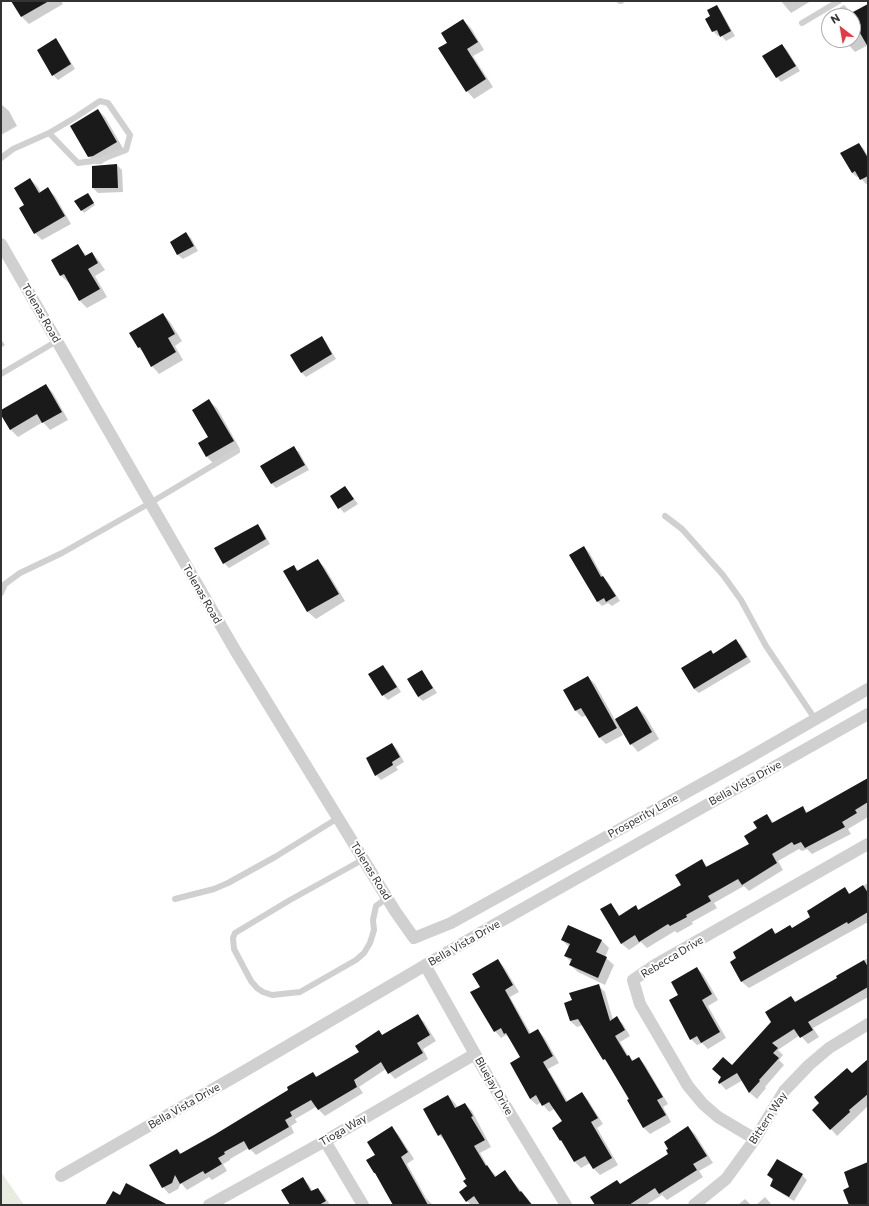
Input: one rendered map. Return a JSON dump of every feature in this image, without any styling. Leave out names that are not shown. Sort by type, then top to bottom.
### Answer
[{"type":"street","name":"Tolenas Road","points":[[1,244],[235,650],[387,898],[414,938]]},
{"type":"street","name":"Prosperity Lane","points":[[414,938],[451,923],[868,689]]},
{"type":"street","name":"Bella Vista Drive","points":[[61,1176],[236,1076],[425,965],[868,714]]},
{"type":"street","name":"Rebecca Drive","points":[[755,1139],[718,1117],[703,1104],[688,1086],[640,1004],[633,980],[656,965],[868,844]]},
{"type":"street","name":"Bluejay Drive","points":[[425,965],[488,1077],[566,1205]]},
{"type":"street","name":"Bittern Way","points":[[694,1205],[726,1179],[755,1139],[784,1091],[809,1065],[829,1048],[868,1024]]},
{"type":"street","name":"Tioga Way","points":[[209,1205],[325,1141],[475,1054]]},
{"type":"street","points":[[325,1141],[363,1205]]},
{"type":"lane","points":[[802,23],[839,1]]},
{"type":"lane","points":[[1,158],[13,149],[49,133],[76,118],[100,101],[108,103],[130,135],[126,150],[100,160],[78,163],[49,133]]},
{"type":"lane","points":[[1,374],[56,341]]},
{"type":"lane","points":[[1,593],[5,584],[20,573],[62,553],[237,451]]},
{"type":"lane","points":[[665,516],[682,529],[723,575],[741,600],[766,646],[815,719]]},
{"type":"lane","points":[[175,899],[214,889],[228,883],[276,857],[338,818]]},
{"type":"lane","points":[[364,859],[290,900],[235,933],[234,949],[251,981],[257,988],[272,995],[300,992],[356,960],[364,953],[370,943],[374,930],[373,920],[376,906],[387,898]]},
{"type":"shaded area","points":[[1,1172],[24,1205],[1,1205]]},
{"type":"building","points":[[11,1],[49,1],[21,17]]},
{"type":"building","points":[[868,4],[868,47],[861,35],[860,8]]},
{"type":"building","points":[[717,5],[731,31],[720,37],[717,30],[712,32],[705,19],[710,16],[707,10]]},
{"type":"building","points":[[463,19],[478,42],[467,49],[486,79],[466,92],[438,48],[447,43],[441,33]]},
{"type":"building","points":[[56,38],[71,64],[52,76],[37,50]]},
{"type":"building","points":[[782,44],[796,66],[776,78],[762,56]]},
{"type":"building","points":[[98,109],[117,142],[93,156],[88,157],[70,126]]},
{"type":"building","points":[[859,143],[868,158],[868,176],[860,180],[855,171],[852,173],[840,153]]},
{"type":"building","points":[[117,164],[118,188],[92,188],[92,166]]},
{"type":"building","points":[[30,178],[39,193],[48,187],[65,216],[34,234],[19,208],[24,205],[14,188]]},
{"type":"building","points":[[88,193],[94,203],[81,211],[74,201]]},
{"type":"building","points":[[186,232],[194,246],[177,255],[170,242]]},
{"type":"building","points":[[78,244],[85,256],[92,252],[98,263],[88,269],[100,289],[79,301],[64,274],[60,276],[51,260]]},
{"type":"building","points":[[163,313],[175,334],[168,338],[176,352],[151,367],[140,347],[138,348],[129,333]]},
{"type":"building","points":[[322,336],[332,354],[301,373],[290,355]]},
{"type":"building","points":[[46,384],[62,412],[42,423],[37,414],[10,430],[1,415],[1,410]]},
{"type":"building","points":[[209,399],[234,441],[206,457],[198,443],[208,437],[192,410]]},
{"type":"building","points":[[294,446],[305,465],[271,484],[260,466]]},
{"type":"building","points":[[345,486],[354,499],[338,509],[330,496]]},
{"type":"building","points":[[258,524],[266,539],[223,564],[214,548]]},
{"type":"building","points":[[584,546],[601,577],[603,576],[616,596],[606,602],[604,598],[597,602],[569,555]]},
{"type":"building","points":[[318,559],[339,594],[307,612],[283,571],[294,565],[297,571]]},
{"type":"building","points":[[736,639],[747,657],[694,689],[681,668],[711,650],[713,654]]},
{"type":"building","points":[[383,665],[397,687],[382,696],[368,674]]},
{"type":"building","points":[[422,670],[433,688],[418,697],[407,679]]},
{"type":"building","points":[[588,676],[617,728],[599,738],[581,708],[575,711],[563,690]]},
{"type":"building","points":[[637,706],[652,732],[630,745],[615,719]]},
{"type":"building","points":[[392,743],[400,757],[392,762],[393,765],[375,776],[366,758]]},
{"type":"building","points":[[868,778],[868,802],[855,810],[857,813],[842,822],[845,827],[805,848],[801,842],[794,845],[792,842],[772,854],[777,863],[742,885],[738,879],[708,896],[711,901],[686,915],[687,917],[670,926],[668,924],[639,942],[635,935],[621,944],[600,909],[611,903],[619,916],[636,905],[638,910],[681,885],[675,875],[702,859],[706,867],[749,844],[744,836],[757,828],[753,822],[767,814],[772,823],[803,806],[806,813]]},
{"type":"building","points":[[863,885],[868,893],[868,912],[848,924],[847,922],[741,982],[730,962],[736,958],[733,952],[772,928],[775,934],[790,925],[792,928],[810,917],[807,911],[845,887],[849,894]]},
{"type":"building","points":[[568,925],[602,940],[596,952],[607,957],[598,978],[569,965],[572,959],[564,956],[570,944],[561,940]]},
{"type":"building","points":[[498,959],[513,985],[505,990],[529,1034],[538,1029],[553,1056],[543,1062],[566,1102],[582,1092],[598,1118],[591,1122],[612,1158],[593,1169],[585,1156],[574,1162],[561,1140],[560,1141],[552,1128],[562,1121],[549,1102],[542,1106],[536,1095],[530,1099],[510,1063],[520,1057],[506,1033],[504,1034],[501,1028],[494,1032],[470,992],[480,987],[472,974]]},
{"type":"building","points":[[864,960],[868,967],[868,987],[808,1022],[813,1030],[800,1038],[794,1029],[772,1043],[778,1048],[773,1053],[779,1058],[749,1093],[737,1073],[719,1084],[718,1082],[721,1077],[712,1069],[723,1057],[732,1065],[771,1022],[765,1012],[791,996],[795,1002],[837,978],[836,976]]},
{"type":"building","points":[[697,967],[712,994],[702,1000],[720,1032],[701,1043],[697,1036],[690,1040],[669,1000],[678,995],[671,982]]},
{"type":"building","points":[[599,984],[610,1021],[617,1016],[625,1030],[615,1036],[627,1056],[629,1055],[632,1061],[639,1057],[663,1097],[657,1100],[666,1115],[643,1128],[627,1100],[629,1099],[605,1059],[603,1060],[578,1019],[570,1021],[564,1003],[572,1000],[569,993]]},
{"type":"building","points":[[418,1014],[430,1035],[417,1043],[423,1053],[388,1074],[381,1062],[354,1080],[357,1087],[318,1110],[311,1100],[290,1112],[292,1116],[285,1120],[289,1127],[249,1150],[244,1141],[224,1152],[225,1154],[218,1158],[222,1164],[205,1174],[203,1171],[180,1184],[175,1175],[172,1183],[162,1188],[149,1165],[177,1149],[180,1154],[214,1135],[288,1090],[287,1087],[313,1072],[316,1077],[359,1052],[355,1046],[379,1030],[382,1035]]},
{"type":"building","points":[[868,1059],[868,1094],[849,1110],[850,1112],[830,1130],[812,1110],[819,1103],[814,1097],[847,1068],[852,1073]]},
{"type":"building","points":[[448,1095],[455,1108],[465,1103],[473,1116],[471,1117],[485,1140],[474,1146],[486,1166],[487,1165],[495,1177],[505,1170],[520,1192],[521,1191],[532,1205],[480,1205],[474,1196],[466,1202],[459,1192],[467,1186],[463,1181],[466,1179],[441,1134],[438,1136],[423,1109]]},
{"type":"building","points":[[392,1126],[408,1152],[401,1157],[428,1205],[393,1205],[366,1160],[375,1155],[367,1142]]},
{"type":"building","points":[[688,1126],[707,1156],[693,1164],[697,1170],[659,1194],[655,1188],[629,1205],[595,1205],[590,1197],[617,1180],[620,1184],[668,1154],[666,1150],[668,1149],[664,1142]]},
{"type":"building","points":[[777,1159],[803,1174],[789,1197],[770,1186],[773,1179],[767,1175]]},
{"type":"building","points":[[868,1162],[868,1205],[849,1205],[843,1190],[849,1187],[844,1172]]},
{"type":"building","points":[[303,1177],[311,1191],[318,1188],[326,1201],[319,1205],[290,1205],[281,1190]]},
{"type":"building","points":[[126,1183],[168,1205],[105,1205],[113,1191],[120,1195]]}]
